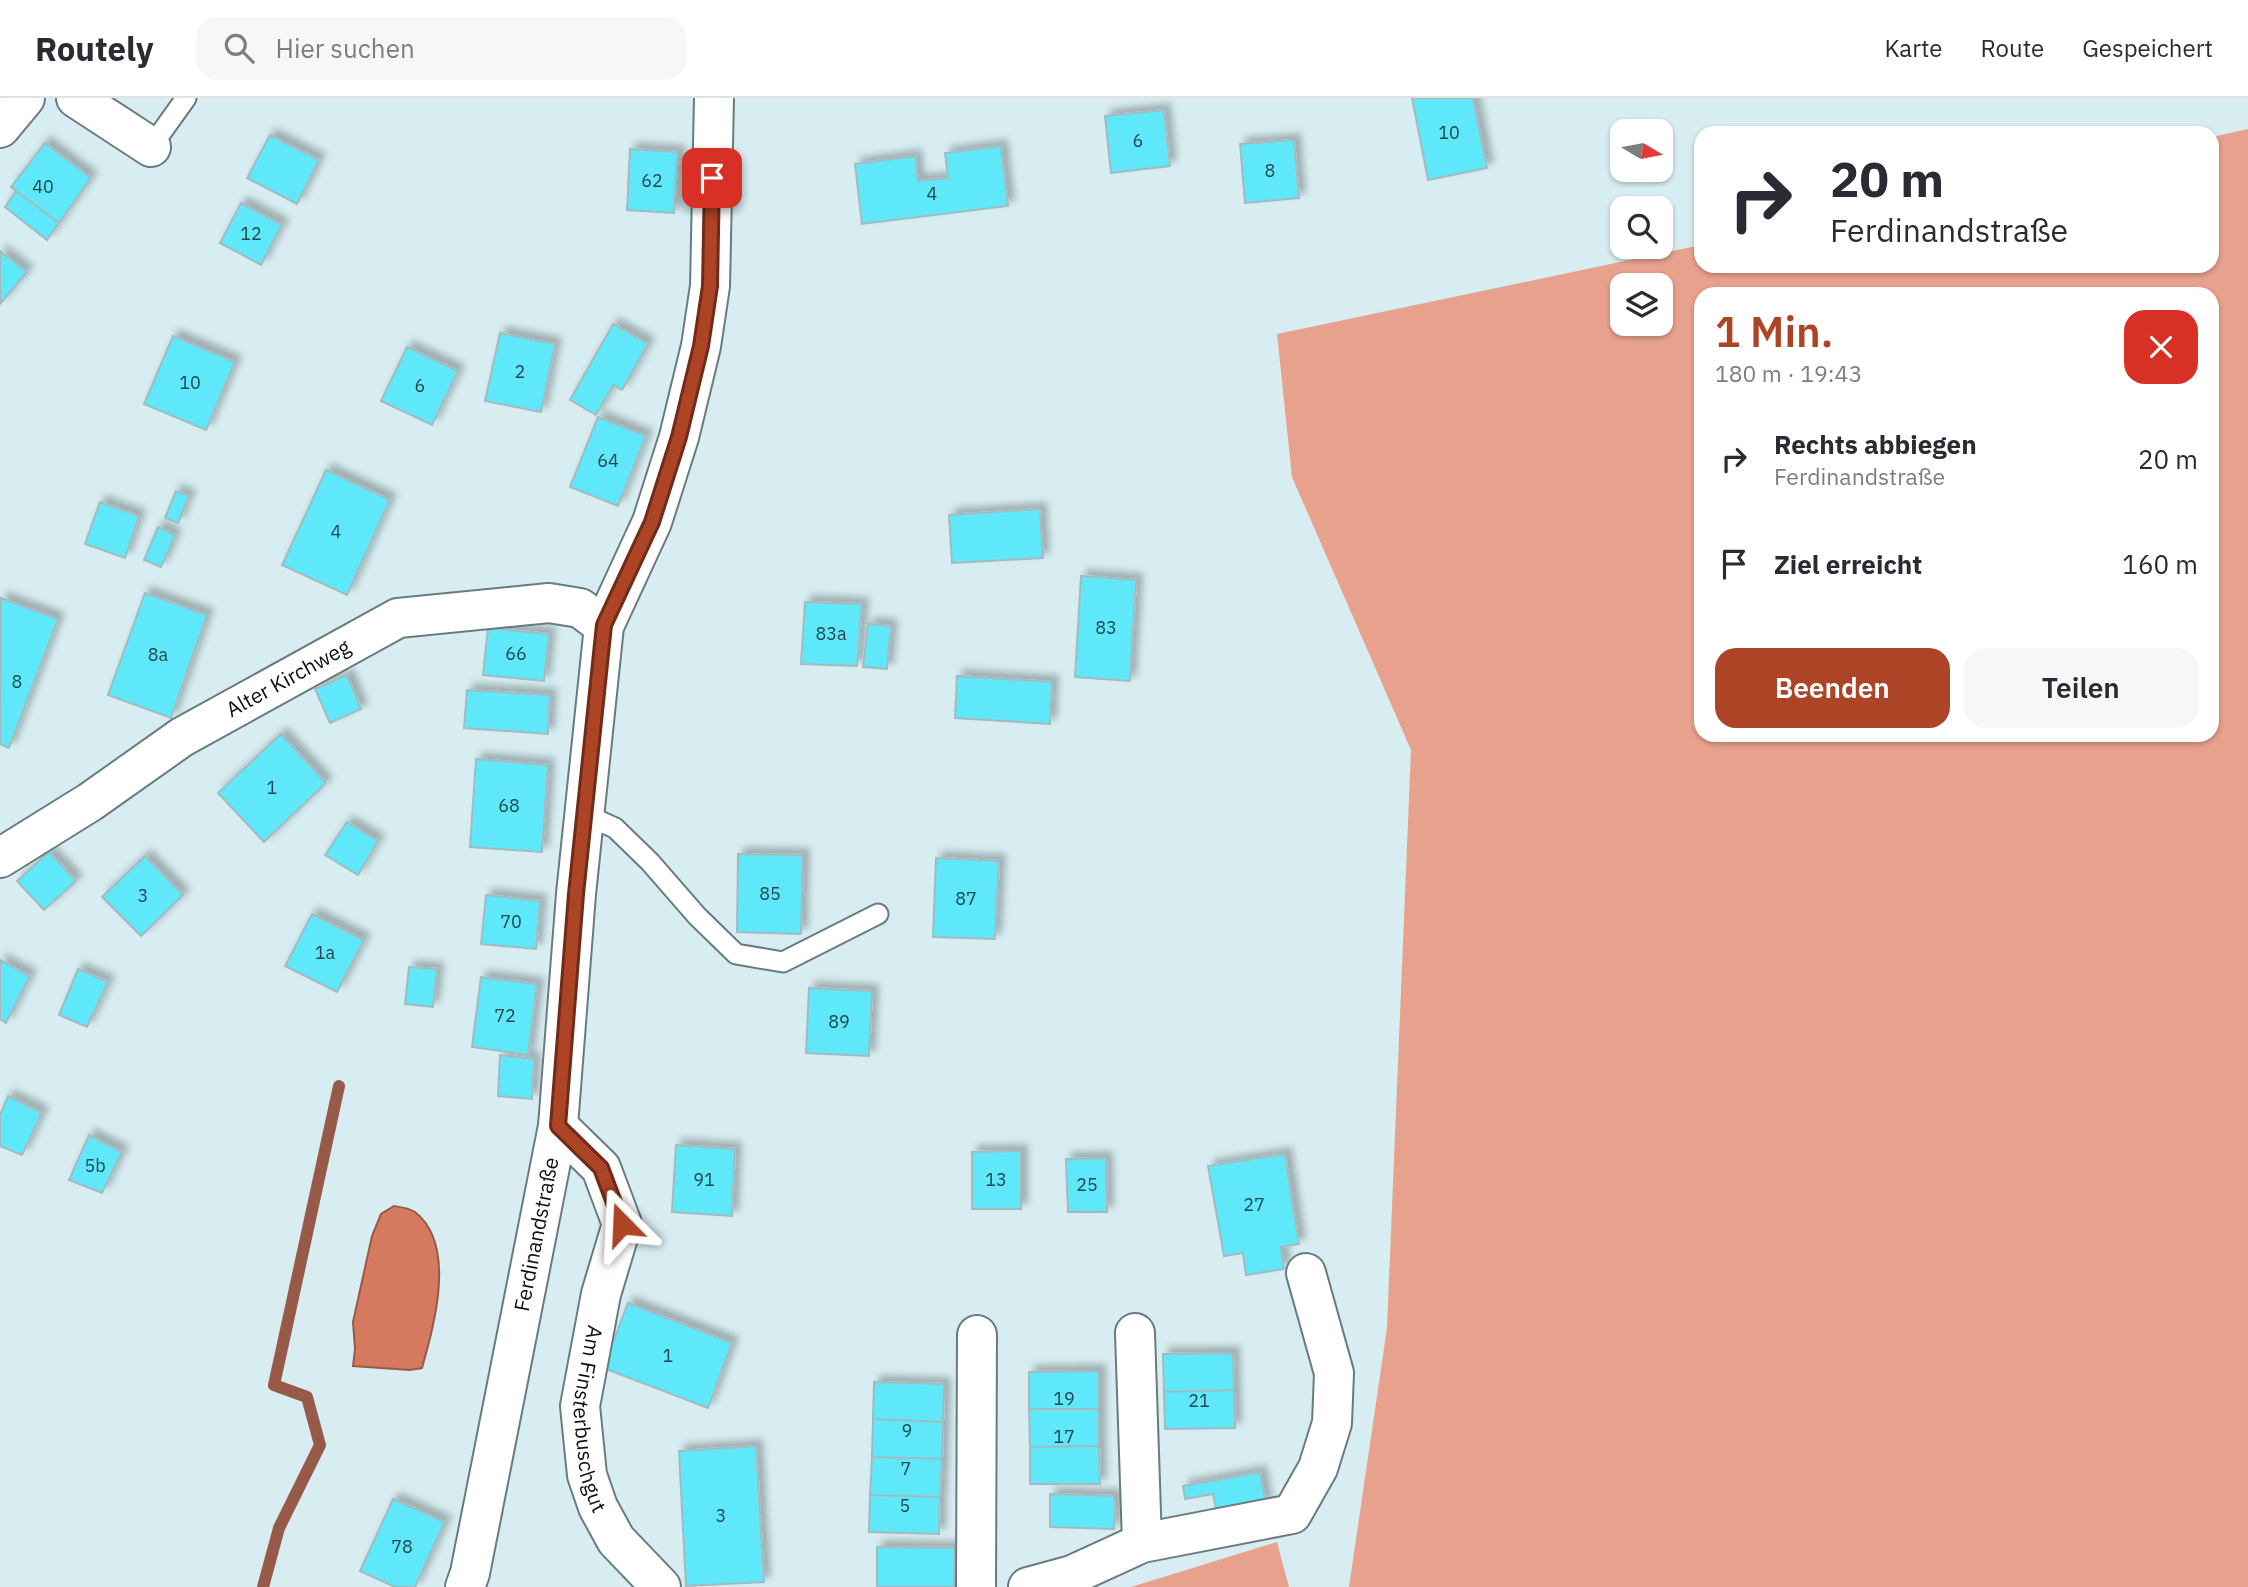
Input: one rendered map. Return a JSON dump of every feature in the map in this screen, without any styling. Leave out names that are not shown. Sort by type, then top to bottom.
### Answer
[{"type":"street","points":[[0,128],[24,98]]},
{"type":"street","points":[[76,98],[151,147]]},
{"type":"street","name":"Ferdinandstraße","points":[[465,1587],[473,1559],[558,1126],[584,814],[604,625],[652,522],[679,437],[701,346],[710,286],[714,98]]},
{"type":"street","name":"Alter Kirchweg","points":[[0,858],[90,802],[181,737],[398,618],[549,603],[580,608],[604,625]]},
{"type":"street","name":"Am Finsterbuschgut","points":[[558,1126],[601,1168],[622,1224],[601,1294],[580,1406],[587,1475],[598,1507],[616,1540],[662,1587]]},
{"type":"street","points":[[1028,1587],[1072,1575],[1142,1542],[1292,1514],[1318,1468],[1332,1423],[1334,1373],[1306,1273]]},
{"type":"street","points":[[1135,1333],[1142,1542]]},
{"type":"street","points":[[976,1587],[977,1335]]},
{"type":"lane","points":[[151,147],[186,98]]},
{"type":"lane","points":[[584,814],[615,828],[736,954],[783,962],[878,915]]},
{"type":"shaded area","points":[[2248,129],[2248,1587],[1349,1587],[1387,1328],[1411,750],[1292,477],[1277,334],[1634,259],[1673,259],[1673,251],[1694,246],[1694,273],[2219,273],[2219,135]]},
{"type":"shaded area","points":[[394,1206],[415,1212],[428,1226],[436,1244],[439,1286],[427,1350],[422,1368],[410,1370],[353,1366],[353,1322],[372,1236],[381,1214]]},
{"type":"shaded area","points":[[1277,1542],[1289,1587],[1131,1587]]},
{"type":"building","points":[[1412,98],[1473,98],[1487,168],[1428,180]]},
{"type":"building","points":[[1164,110],[1170,166],[1111,173],[1105,116]]},
{"type":"building","points":[[270,135],[319,160],[297,204],[247,178]]},
{"type":"building","points":[[1294,140],[1299,198],[1245,203],[1240,144]]},
{"type":"building","points":[[45,143],[91,178],[59,223],[11,187]]},
{"type":"building","points":[[1001,146],[1008,206],[862,224],[855,164],[915,156],[918,181],[948,178],[945,153]]},
{"type":"building","points":[[630,149],[678,152],[674,213],[627,210]]},
{"type":"building","points":[[16,191],[59,223],[47,240],[5,207]]},
{"type":"building","points":[[241,203],[282,225],[261,265],[220,243]]},
{"type":"building","points":[[0,251],[27,272],[0,304]]},
{"type":"building","points":[[613,324],[648,344],[622,390],[613,385],[596,415],[570,400]]},
{"type":"building","points":[[500,333],[555,344],[541,412],[485,401]]},
{"type":"building","points":[[173,336],[235,362],[206,430],[144,404]]},
{"type":"building","points":[[407,347],[458,371],[432,425],[381,401]]},
{"type":"building","points":[[598,417],[646,436],[618,506],[570,487]]},
{"type":"building","points":[[326,470],[390,500],[347,595],[282,565]]},
{"type":"building","points":[[176,491],[189,496],[178,523],[165,518]]},
{"type":"building","points":[[100,502],[139,516],[125,558],[85,544]]},
{"type":"building","points":[[1040,509],[1043,558],[952,563],[949,515]]},
{"type":"building","points":[[158,527],[175,535],[161,567],[144,560]]},
{"type":"building","points":[[1081,576],[1136,580],[1130,681],[1075,677]]},
{"type":"building","points":[[145,593],[207,615],[171,718],[108,695]]},
{"type":"building","points":[[1,598],[58,619],[9,748],[0,744]]},
{"type":"building","points":[[805,602],[862,604],[857,666],[801,664]]},
{"type":"building","points":[[868,624],[891,626],[887,669],[863,667]]},
{"type":"building","points":[[488,628],[549,634],[544,681],[483,675]]},
{"type":"building","points":[[347,675],[361,709],[330,723],[315,689]]},
{"type":"building","points":[[957,676],[1052,682],[1050,724],[955,718]]},
{"type":"building","points":[[467,690],[550,695],[548,734],[464,728]]},
{"type":"building","points":[[281,734],[326,783],[264,842],[218,793]]},
{"type":"building","points":[[476,759],[548,765],[542,852],[470,847]]},
{"type":"building","points":[[347,822],[378,841],[358,875],[325,855]]},
{"type":"building","points":[[49,852],[76,881],[44,910],[17,881]]},
{"type":"building","points":[[738,854],[803,855],[801,934],[737,932]]},
{"type":"building","points":[[145,856],[183,895],[141,936],[102,897]]},
{"type":"building","points":[[936,858],[999,861],[995,939],[933,937]]},
{"type":"building","points":[[486,895],[540,901],[536,949],[481,944]]},
{"type":"building","points":[[312,914],[364,940],[337,992],[285,966]]},
{"type":"building","points":[[0,960],[30,976],[6,1023],[0,1019]]},
{"type":"building","points":[[409,967],[437,969],[433,1007],[405,1004]]},
{"type":"building","points":[[78,969],[108,982],[87,1027],[59,1015]]},
{"type":"building","points":[[481,977],[537,984],[528,1055],[472,1047]]},
{"type":"building","points":[[809,988],[872,991],[869,1056],[806,1053]]},
{"type":"building","points":[[500,1055],[534,1059],[532,1099],[498,1096]]},
{"type":"building","points":[[8,1096],[42,1113],[22,1155],[0,1146],[0,1115]]},
{"type":"building","points":[[89,1135],[122,1152],[102,1193],[69,1180]]},
{"type":"building","points":[[676,1145],[735,1149],[732,1216],[672,1212]]},
{"type":"building","points":[[1021,1151],[1021,1209],[972,1209],[972,1152]]},
{"type":"building","points":[[1285,1154],[1299,1244],[1281,1247],[1284,1269],[1246,1275],[1243,1253],[1224,1256],[1208,1166]]},
{"type":"building","points":[[1106,1158],[1107,1212],[1068,1212],[1066,1159]]},
{"type":"building","points":[[628,1303],[732,1343],[708,1408],[603,1368]]},
{"type":"building","points":[[1233,1353],[1234,1390],[1164,1392],[1163,1354]]},
{"type":"building","points":[[1099,1371],[1099,1409],[1029,1409],[1029,1372]]},
{"type":"building","points":[[874,1382],[944,1384],[943,1422],[873,1419]]},
{"type":"building","points":[[1234,1390],[1235,1428],[1165,1429],[1164,1392]]},
{"type":"building","points":[[1029,1409],[1099,1409],[1099,1446],[1030,1447]]},
{"type":"building","points":[[873,1419],[943,1422],[942,1459],[872,1457]]},
{"type":"building","points":[[756,1446],[764,1582],[686,1586],[679,1451]]},
{"type":"building","points":[[1099,1446],[1100,1484],[1030,1484],[1030,1447]]},
{"type":"building","points":[[872,1457],[942,1459],[940,1497],[870,1495]]},
{"type":"building","points":[[1260,1472],[1266,1504],[1217,1513],[1213,1494],[1185,1499],[1183,1486]]},
{"type":"building","points":[[1050,1494],[1115,1496],[1114,1529],[1050,1527]]},
{"type":"building","points":[[870,1495],[940,1497],[939,1534],[869,1532]]},
{"type":"building","points":[[393,1499],[445,1522],[415,1587],[395,1587],[360,1571]]},
{"type":"building","points":[[877,1547],[955,1548],[954,1587],[877,1587]]},
{"type":"waterway","points":[[263,1587],[279,1528],[320,1445],[307,1397],[274,1385],[339,1086]]},
{"type":"route","points":[[622,1224],[601,1168],[558,1126],[576,894],[604,625],[652,522],[679,437],[701,346],[710,286],[712,178]]}]
